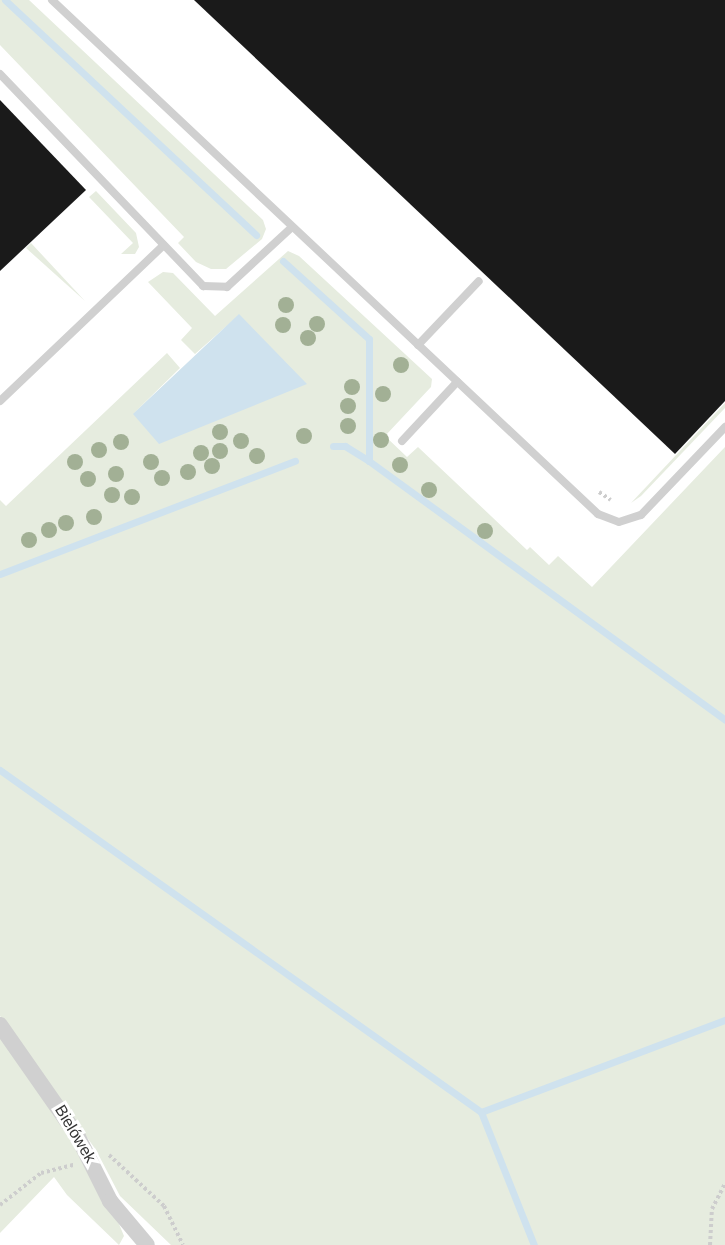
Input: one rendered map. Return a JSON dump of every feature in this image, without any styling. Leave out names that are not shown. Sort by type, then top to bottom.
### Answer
[{"type":"street","name":"Bielówek","points":[[0,1025],[78,1137],[110,1201],[147,1245]]},
{"type":"lane","points":[[52,0],[590,507],[618,522],[645,512],[725,427]]},
{"type":"lane","points":[[0,74],[203,286],[218,290],[227,287],[292,226]]},
{"type":"lane","points":[[0,401],[164,245]]},
{"type":"lane","points":[[418,345],[479,281]]},
{"type":"lane","points":[[402,441],[458,382]]},
{"type":"path","points":[[78,1137],[110,1155],[164,1206],[183,1245]]},
{"type":"path","points":[[0,1205],[41,1173],[92,1161]]},
{"type":"path","points":[[710,1245],[712,1209],[725,1184]]},
{"type":"shaded area","points":[[0,0],[29,0],[263,220],[266,229],[262,239],[226,269],[211,269],[196,262],[178,243],[184,237],[0,45]]},
{"type":"shaded area","points":[[96,191],[136,233],[139,247],[135,254],[121,254],[133,243],[89,197]]},
{"type":"shaded area","points":[[31,243],[85,301],[26,248]]},
{"type":"shaded area","points":[[288,251],[299,256],[432,379],[431,387],[385,436],[407,457],[418,447],[527,550],[530,547],[549,565],[558,556],[592,587],[725,447],[725,1245],[171,1245],[120,1196],[96,1150],[0,1016],[0,500],[6,506],[167,353],[180,368],[133,414],[239,315],[195,354],[181,340],[192,328],[148,282],[163,272],[173,273],[215,316]]},
{"type":"shaded area","points":[[725,403],[725,408],[641,496],[631,503]]},
{"type":"shaded area","points":[[0,1037],[54,1112],[119,1224],[124,1236],[119,1245],[67,1195],[54,1177],[0,1233]]},
{"type":"water","points":[[239,314],[307,384],[159,444],[133,414]]},
{"type":"building","points":[[194,0],[725,0],[725,401],[675,454]]},
{"type":"building","points":[[0,100],[86,190],[0,271]]},
{"type":"waterway","points":[[5,0],[256,235]]},
{"type":"waterway","points":[[283,261],[369,339],[369,461],[725,720]]},
{"type":"waterway","points":[[333,446],[345,446],[369,461]]},
{"type":"waterway","points":[[0,574],[295,461]]},
{"type":"waterway","points":[[0,770],[481,1112],[725,1020]]},
{"type":"waterway","points":[[481,1112],[534,1245]]}]
